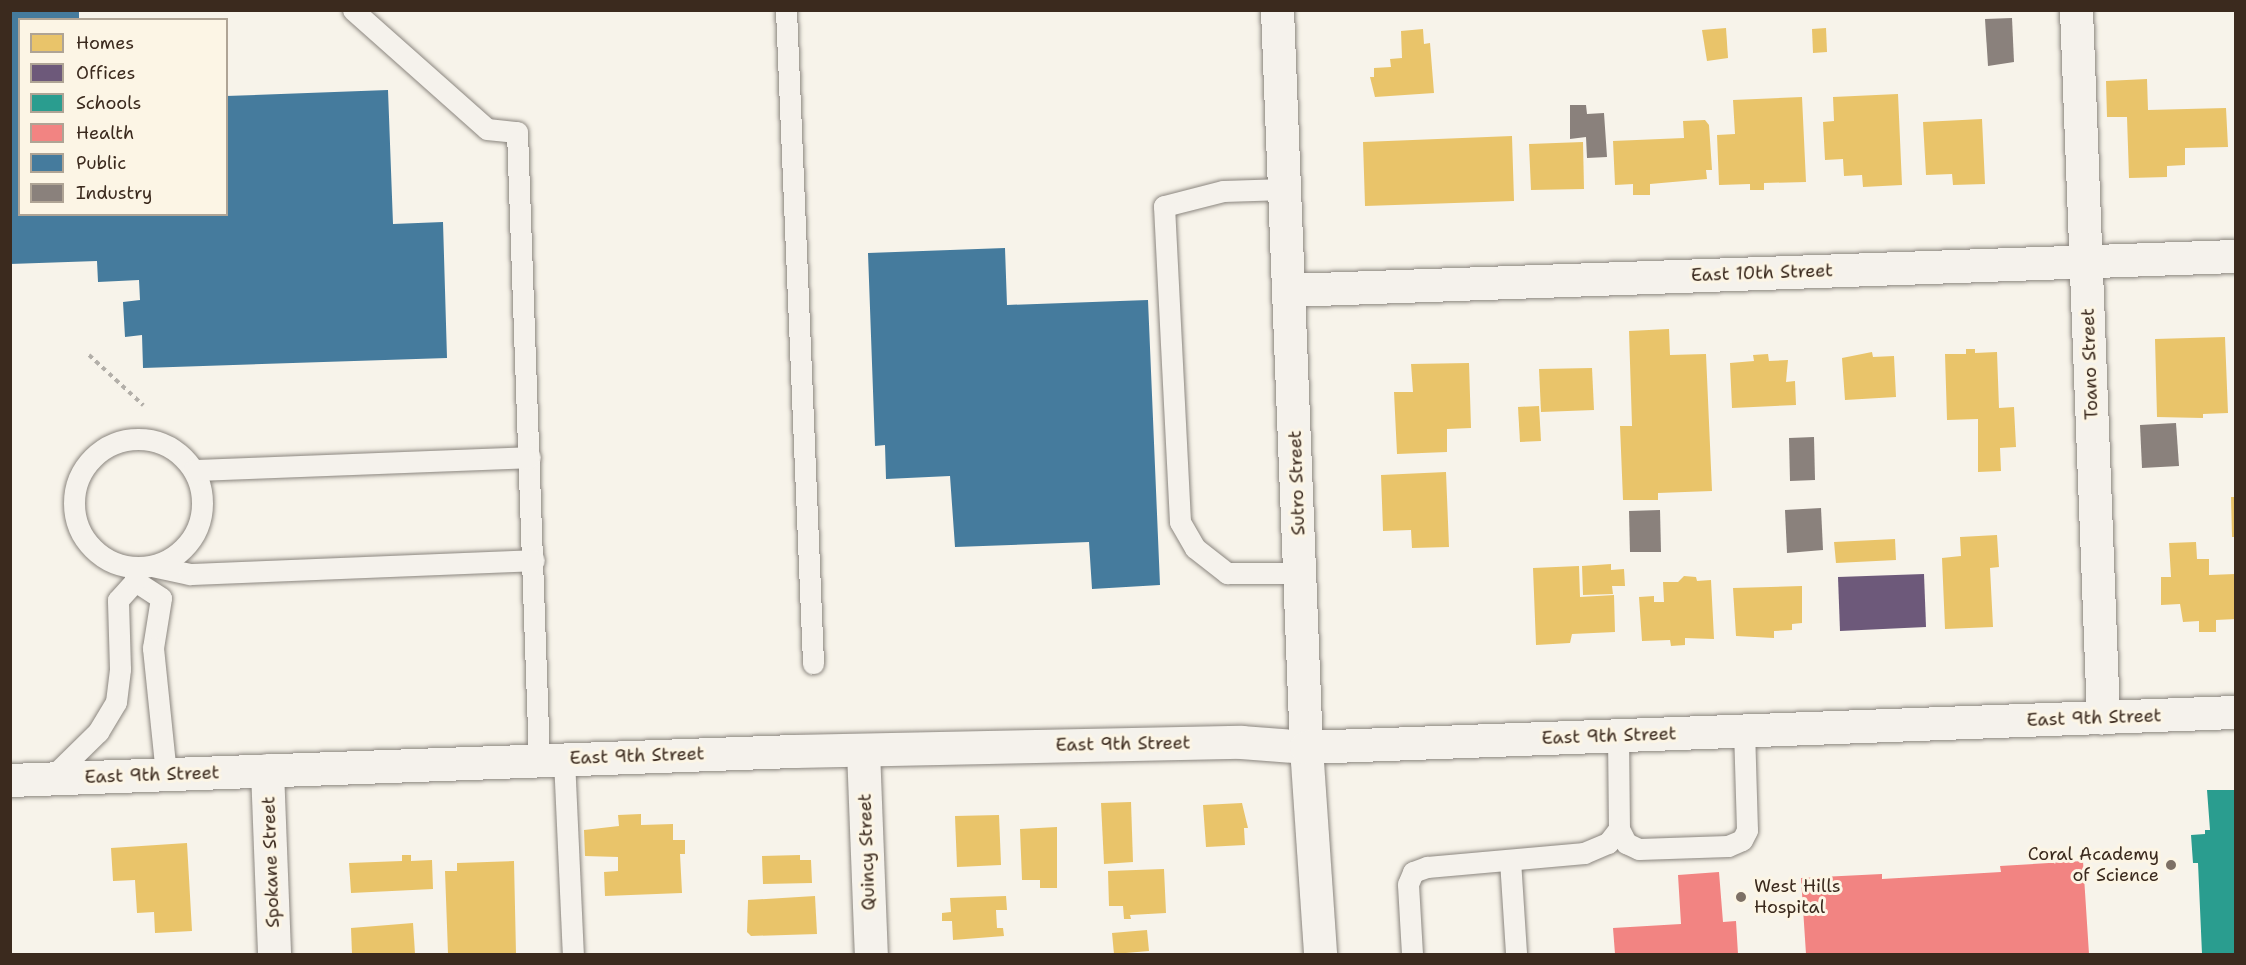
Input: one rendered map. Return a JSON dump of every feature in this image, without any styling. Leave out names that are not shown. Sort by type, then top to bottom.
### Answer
[{"type":"street","name":"Sutro Street","points":[[1277,10],[1290,290],[1306,747],[1320,954]]},
{"type":"street","name":"Toano Street","points":[[2076,10],[2103,717]]},
{"type":"street","name":"East 10th Street","points":[[1290,290],[2235,256]]},
{"type":"street","name":"East 9th Street","points":[[10,780],[552,759],[863,750],[1242,742],[1306,747],[2235,712]]},
{"type":"street","name":"Quincy Street","points":[[863,750],[871,954]]},
{"type":"street","name":"Spokane Street","points":[[267,770],[274,954]]},
{"type":"lane","points":[[353,10],[487,129],[517,132],[534,560],[573,954]]},
{"type":"lane","points":[[786,10],[813,663]]},
{"type":"lane","points":[[1285,189],[1223,191],[1164,206],[1180,522],[1195,548],[1227,573],[1301,573]]},
{"type":"lane","points":[[51,778],[98,732],[116,702],[120,669],[118,600],[140,571],[179,552],[198,528],[202,499],[194,470],[180,453],[161,442],[139,438],[117,441],[97,452],[83,469],[74,501],[81,533],[94,550],[113,562],[140,571],[190,574],[534,560]]},
{"type":"lane","points":[[194,470],[530,457]]},
{"type":"lane","points":[[140,571],[161,598],[153,648],[166,774]]},
{"type":"lane","points":[[1618,735],[1619,829],[1626,843],[1639,849],[1728,846],[1742,840],[1747,830],[1744,730]]},
{"type":"lane","points":[[1412,954],[1408,884],[1413,872],[1427,867],[1584,853],[1608,843],[1619,829]]},
{"type":"lane","points":[[1510,860],[1516,954]]},
{"type":"path","points":[[89,355],[143,405]]},
{"type":"building: Homes","points":[[1726,28],[1728,58],[1707,61],[1702,30]]},
{"type":"building: Homes","points":[[1826,28],[1827,52],[1813,53],[1812,29]]},
{"type":"building: Homes","points":[[1423,29],[1424,44],[1430,43],[1434,93],[1375,97],[1370,77],[1374,77],[1374,68],[1391,67],[1390,59],[1402,58],[1401,31]]},
{"type":"building: Homes","points":[[2147,79],[2148,110],[2226,108],[2228,147],[2185,148],[2185,165],[2167,166],[2167,177],[2129,178],[2127,117],[2107,117],[2106,81]]},
{"type":"building: Homes","points":[[1898,94],[1902,185],[1863,187],[1862,175],[1844,176],[1843,159],[1825,160],[1823,122],[1834,121],[1833,97]]},
{"type":"building: Homes","points":[[1802,97],[1806,182],[1764,183],[1764,190],[1750,190],[1750,184],[1719,185],[1717,135],[1735,134],[1733,100]]},
{"type":"building: Homes","points":[[1982,119],[1985,184],[1953,185],[1952,174],[1926,175],[1923,122]]},
{"type":"building: Homes","points":[[1705,120],[1709,125],[1712,170],[1706,170],[1707,179],[1650,184],[1650,195],[1633,195],[1633,184],[1615,185],[1613,141],[1684,138],[1683,121]]},
{"type":"building: Homes","points":[[1512,136],[1514,201],[1365,206],[1363,142]]},
{"type":"building: Homes","points":[[1583,142],[1584,189],[1531,190],[1529,144]]},
{"type":"building: Homes","points":[[1669,329],[1670,355],[1706,354],[1712,491],[1658,493],[1658,500],[1623,500],[1620,426],[1632,426],[1629,331]]},
{"type":"building: Homes","points":[[2225,337],[2228,413],[2203,414],[2203,418],[2157,417],[2155,339]]},
{"type":"building: Homes","points":[[1966,349],[1975,349],[1975,353],[1997,352],[1999,408],[2014,407],[2016,447],[2000,448],[2001,471],[1978,472],[1978,419],[1947,420],[1945,354],[1966,354]]},
{"type":"building: Homes","points":[[1872,352],[1873,357],[1894,356],[1896,397],[1845,400],[1842,358]]},
{"type":"building: Homes","points":[[1768,354],[1769,361],[1788,360],[1786,382],[1795,381],[1796,405],[1732,408],[1730,363],[1754,361],[1753,355]]},
{"type":"building: Homes","points":[[1469,363],[1471,428],[1447,429],[1447,452],[1397,454],[1394,392],[1413,392],[1411,364]]},
{"type":"building: Homes","points":[[1592,368],[1594,410],[1541,412],[1539,369]]},
{"type":"building: Homes","points":[[1539,406],[1541,441],[1520,442],[1518,407]]},
{"type":"building: Homes","points":[[1446,472],[1449,547],[1412,548],[1411,530],[1383,531],[1381,475]]},
{"type":"building: Homes","points":[[2231,497],[2236,497],[2236,537],[2232,537]]},
{"type":"building: Homes","points":[[1997,535],[1999,567],[1990,568],[1993,627],[1945,629],[1942,558],[1961,556],[1960,537]]},
{"type":"building: Homes","points":[[1895,539],[1896,560],[1836,563],[1834,542]]},
{"type":"building: Homes","points":[[2196,542],[2197,559],[2209,559],[2209,575],[2235,574],[2236,619],[2216,620],[2216,632],[2199,632],[2199,621],[2183,622],[2180,604],[2161,605],[2161,577],[2171,577],[2169,543]]},
{"type":"building: Homes","points":[[1611,564],[1611,570],[1624,569],[1625,586],[1612,586],[1613,594],[1583,595],[1582,566]]},
{"type":"building: Homes","points":[[1579,566],[1580,597],[1614,595],[1615,632],[1572,634],[1570,643],[1536,645],[1533,568]]},
{"type":"building: Homes","points":[[1684,576],[1696,577],[1697,581],[1711,580],[1714,639],[1685,638],[1685,645],[1671,646],[1670,640],[1642,641],[1639,597],[1654,596],[1654,602],[1664,602],[1663,582],[1678,582]]},
{"type":"building: Homes","points":[[1802,586],[1802,623],[1792,624],[1792,630],[1774,631],[1774,638],[1736,636],[1733,588]]},
{"type":"building: Homes","points":[[1131,802],[1133,862],[1104,864],[1101,803]]},
{"type":"building: Homes","points":[[1242,803],[1248,828],[1244,828],[1245,845],[1206,847],[1203,805]]},
{"type":"building: Homes","points":[[641,814],[641,825],[673,824],[673,840],[685,840],[685,854],[680,854],[682,893],[605,896],[604,872],[618,871],[618,857],[585,856],[584,830],[619,826],[618,815]]},
{"type":"building: Homes","points":[[999,815],[1001,865],[957,867],[955,816]]},
{"type":"building: Homes","points":[[1057,827],[1057,888],[1040,888],[1040,880],[1022,880],[1020,829]]},
{"type":"building: Homes","points":[[187,843],[192,931],[155,933],[154,912],[137,913],[135,880],[113,881],[111,848]]},
{"type":"building: Homes","points":[[402,855],[411,855],[411,861],[432,860],[433,889],[351,893],[349,863],[402,861]]},
{"type":"building: Homes","points":[[800,855],[800,860],[811,860],[812,883],[763,884],[762,856]]},
{"type":"building: Homes","points":[[514,861],[516,954],[448,954],[445,871],[457,871],[457,863]]},
{"type":"building: Homes","points":[[1164,869],[1166,913],[1130,915],[1131,919],[1124,919],[1123,906],[1109,906],[1108,871]]},
{"type":"building: Homes","points":[[815,896],[817,934],[751,936],[747,932],[748,900]]},
{"type":"building: Homes","points":[[1006,896],[1007,910],[996,910],[997,928],[1003,928],[1004,936],[953,940],[952,921],[942,921],[942,913],[951,912],[950,898]]},
{"type":"building: Homes","points":[[413,923],[415,954],[352,954],[351,928]]},
{"type":"building: Homes","points":[[1147,930],[1149,951],[1114,954],[1112,933]]},
{"type":"building: Offices","points":[[1924,574],[1926,627],[1840,631],[1838,577]]},
{"type":"building: Schools","points":[[2207,790],[2236,790],[2236,954],[2202,954],[2198,863],[2193,863],[2191,835],[2205,834],[2205,830],[2210,830]]},
{"type":"building: Health","points":[[2083,861],[2089,954],[1806,954],[1801,878],[1882,874],[1882,879],[2001,872],[2000,866]]},
{"type":"building: Health","points":[[1719,872],[1723,922],[1736,921],[1738,954],[1615,954],[1613,928],[1681,924],[1678,875]]},
{"type":"building: Public","points":[[10,10],[79,10],[79,18],[18,18],[18,216],[228,216],[228,96],[388,90],[393,224],[443,222],[447,358],[143,368],[142,335],[125,337],[123,302],[140,300],[139,280],[98,282],[97,261],[10,264]]},
{"type":"building: Public","points":[[1005,248],[1007,305],[1148,300],[1160,585],[1092,589],[1089,542],[955,547],[950,476],[886,479],[885,445],[875,446],[868,253]]},
{"type":"building: Industry","points":[[2012,18],[2014,62],[1988,66],[1985,19]]},
{"type":"building: Industry","points":[[1570,105],[1586,105],[1587,114],[1604,113],[1607,157],[1587,158],[1586,137],[1570,139]]},
{"type":"building: Industry","points":[[2176,423],[2179,466],[2142,468],[2140,425]]},
{"type":"building: Industry","points":[[1814,437],[1815,480],[1790,481],[1789,438]]},
{"type":"building: Industry","points":[[1821,508],[1823,550],[1787,553],[1785,510]]},
{"type":"building: Industry","points":[[1660,510],[1661,552],[1630,552],[1629,511]]},
{"type":"place","name":"Coral Academy of Science","points":[[2171,865]]},
{"type":"place","name":"West Hills Hospital","points":[[1741,897]]}]
